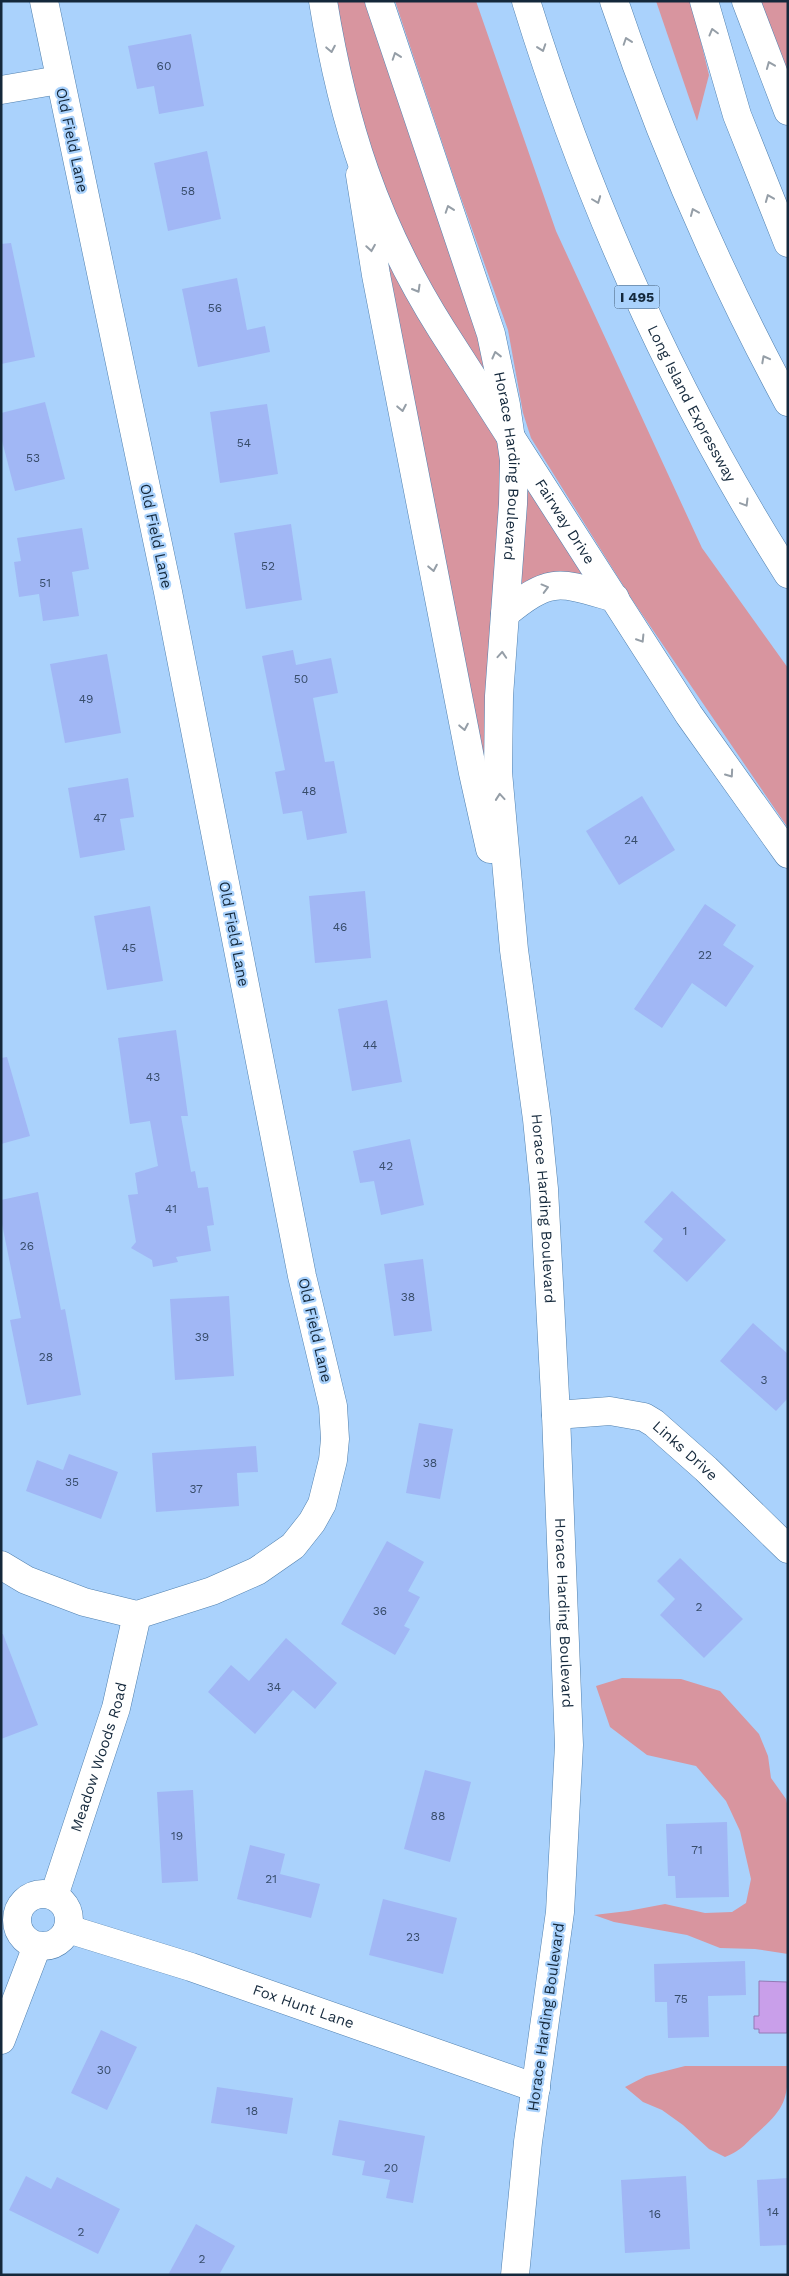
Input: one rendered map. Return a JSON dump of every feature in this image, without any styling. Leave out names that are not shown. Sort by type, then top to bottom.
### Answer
[{"type":"main road","name":"Old Field Lane","points":[[44,1],[59,80],[168,592],[302,1276],[335,1421],[333,1460],[322,1504],[312,1522],[293,1546],[269,1564],[234,1583],[137,1615]]},
{"type":"main road","name":"Horace Harding Boulevard","points":[[323,1],[340,90],[355,148],[376,274],[471,763],[514,950]]},
{"type":"main road","name":"Horace Harding Boulevard","points":[[379,1],[484,311],[500,371],[511,437],[514,483],[499,696],[498,772],[514,950],[535,1101],[544,1189],[556,1415],[568,1745],[560,1912],[528,2142],[515,2275]]},
{"type":"main road","name":"Long Island Expressway","points":[[526,1],[598,205],[638,297],[681,387],[729,478],[788,574]]},
{"type":"main road","points":[[614,1],[644,89],[698,221],[740,310],[788,402]]},
{"type":"main road","points":[[704,1],[737,115],[788,243]]},
{"type":"main road","points":[[746,1],[788,111]]},
{"type":"main road","points":[[1,90],[59,80]]},
{"type":"main road","name":"Fairway Drive","points":[[355,148],[382,218],[409,275],[689,715],[788,854]]},
{"type":"main road","points":[[505,614],[526,597],[547,587],[570,586],[615,598]]},
{"type":"main road","name":"Links Drive","points":[[556,1415],[610,1411],[644,1417],[654,1423],[706,1469],[788,1549]]},
{"type":"main road","points":[[1,1565],[26,1580],[84,1602],[137,1615]]},
{"type":"main road","name":"Meadow Woods Road","points":[[54,1896],[116,1708],[137,1615]]},
{"type":"main road","points":[[45,1894],[54,1896],[61,1900],[69,1914],[68,1930],[64,1936],[52,1945],[37,1946],[22,1937],[10,1910],[28,1898],[45,1894]]},
{"type":"main road","name":"Fox Hunt Lane","points":[[68,1930],[191,1966],[536,2088]]},
{"type":"main road","points":[[1,2040],[37,1946]]},
{"type":"shaded area","points":[[323,1],[379,1],[506,405],[615,598],[581,588],[505,615],[514,950]]},
{"type":"shaded area","points":[[395,1],[476,1],[556,231],[702,548],[788,668],[788,828],[631,598],[531,438],[523,413],[508,330],[455,181]]},
{"type":"shaded area","points":[[656,1],[691,1],[709,75],[697,121]]},
{"type":"shaded area","points":[[754,1],[788,1],[788,91]]},
{"type":"shaded area","points":[[622,1678],[681,1679],[720,1691],[759,1734],[768,1756],[771,1778],[786,1799],[788,1808],[788,1954],[755,1949],[720,1948],[687,1935],[614,1922],[594,1915],[665,1904],[705,1913],[732,1912],[746,1903],[751,1879],[740,1831],[726,1801],[696,1766],[647,1755],[610,1727],[596,1686]]},
{"type":"shaded area","points":[[759,1981],[787,1982],[787,2033],[759,2033],[759,2029],[754,2029],[754,2016],[759,2016]]},
{"type":"shaded area","points":[[685,2066],[788,2066],[785,2097],[778,2111],[765,2126],[739,2150],[725,2157],[709,2149],[683,2125],[662,2110],[643,2102],[625,2087],[646,2076]]},
{"type":"building","points":[[191,34],[204,106],[159,114],[154,86],[137,89],[128,46]]},
{"type":"building","points":[[207,151],[221,219],[168,231],[154,163]]},
{"type":"building","points":[[11,243],[35,357],[1,364],[1,244]]},
{"type":"building","points":[[237,278],[247,330],[265,326],[270,352],[198,367],[182,289]]},
{"type":"building","points":[[45,402],[65,479],[15,491],[1,437],[1,413]]},
{"type":"building","points":[[267,404],[278,474],[220,483],[210,412]]},
{"type":"building","points":[[291,524],[302,600],[246,609],[234,533]]},
{"type":"building","points":[[82,528],[89,569],[72,572],[79,616],[43,621],[39,594],[19,597],[14,562],[21,561],[17,538]]},
{"type":"building","points":[[293,650],[296,665],[331,658],[338,693],[313,698],[325,762],[334,761],[347,833],[307,840],[302,811],[283,814],[275,772],[285,770],[262,656]]},
{"type":"building","points":[[107,654],[121,733],[65,743],[50,664]]},
{"type":"building","points":[[128,778],[134,817],[120,819],[125,850],[80,858],[68,788]]},
{"type":"building","points":[[642,796],[675,850],[619,885],[586,831]]},
{"type":"building","points":[[365,891],[371,958],[315,963],[309,896]]},
{"type":"building","points":[[705,904],[736,925],[723,945],[754,966],[726,1007],[692,983],[662,1028],[634,1009]]},
{"type":"building","points":[[150,906],[163,981],[107,990],[94,916]]},
{"type":"building","points":[[387,1000],[402,1082],[352,1091],[338,1009]]},
{"type":"building","points":[[176,1030],[188,1116],[181,1116],[191,1172],[195,1171],[198,1188],[208,1187],[214,1225],[207,1226],[211,1251],[176,1257],[178,1262],[153,1267],[152,1260],[131,1248],[136,1242],[128,1195],[138,1194],[135,1173],[158,1166],[150,1121],[130,1124],[118,1038]]},
{"type":"building","points":[[7,1057],[30,1136],[1,1144],[1,1058]]},
{"type":"building","points":[[410,1139],[424,1205],[381,1215],[374,1181],[360,1183],[353,1151]]},
{"type":"building","points":[[672,1191],[726,1240],[687,1282],[653,1251],[663,1239],[644,1222]]},
{"type":"building","points":[[38,1192],[61,1310],[65,1309],[81,1395],[27,1405],[10,1320],[21,1318],[1,1219],[1,1200]]},
{"type":"building","points":[[423,1259],[432,1331],[394,1336],[384,1264]]},
{"type":"building","points":[[229,1296],[234,1376],[175,1380],[170,1299]]},
{"type":"building","points":[[753,1323],[788,1354],[788,1398],[776,1411],[720,1361]]},
{"type":"building","points":[[419,1423],[453,1429],[440,1499],[406,1493]]},
{"type":"building","points":[[256,1446],[258,1472],[237,1473],[239,1506],[156,1512],[152,1453]]},
{"type":"building","points":[[69,1454],[118,1472],[101,1519],[26,1491],[37,1460],[63,1470]]},
{"type":"building","points":[[387,1541],[424,1562],[408,1591],[420,1597],[404,1626],[410,1629],[395,1655],[341,1624]]},
{"type":"building","points":[[680,1558],[743,1619],[704,1658],[660,1615],[675,1599],[657,1581]]},
{"type":"building","points":[[1,1634],[3,1634],[38,1725],[1,1739]]},
{"type":"building","points":[[286,1638],[337,1683],[315,1709],[293,1690],[255,1734],[208,1692],[231,1665],[249,1681]]},
{"type":"building","points":[[425,1770],[471,1782],[450,1862],[404,1849]]},
{"type":"building","points":[[193,1790],[198,1881],[162,1883],[157,1792]]},
{"type":"building","points":[[727,1822],[729,1897],[676,1898],[675,1876],[668,1876],[666,1824]]},
{"type":"building","points":[[250,1845],[285,1854],[280,1874],[320,1884],[311,1918],[237,1899]]},
{"type":"building","points":[[383,1899],[457,1918],[443,1974],[369,1955]]},
{"type":"building","points":[[745,1961],[746,1995],[708,1996],[709,2037],[668,2038],[667,2002],[655,2002],[654,1964]]},
{"type":"building","points":[[101,2030],[137,2047],[107,2110],[71,2093]]},
{"type":"building","points":[[217,2087],[293,2098],[287,2134],[211,2123]]},
{"type":"building","points":[[339,2120],[425,2136],[413,2203],[386,2198],[390,2180],[362,2175],[365,2161],[332,2155]]},
{"type":"building","points":[[26,2176],[51,2189],[57,2177],[120,2209],[98,2254],[9,2210]]},
{"type":"building","points":[[686,2176],[690,2249],[625,2253],[621,2180]]},
{"type":"building","points":[[788,2178],[788,2245],[760,2246],[757,2180]]},
{"type":"building","points":[[196,2224],[235,2246],[219,2275],[168,2275]]}]
